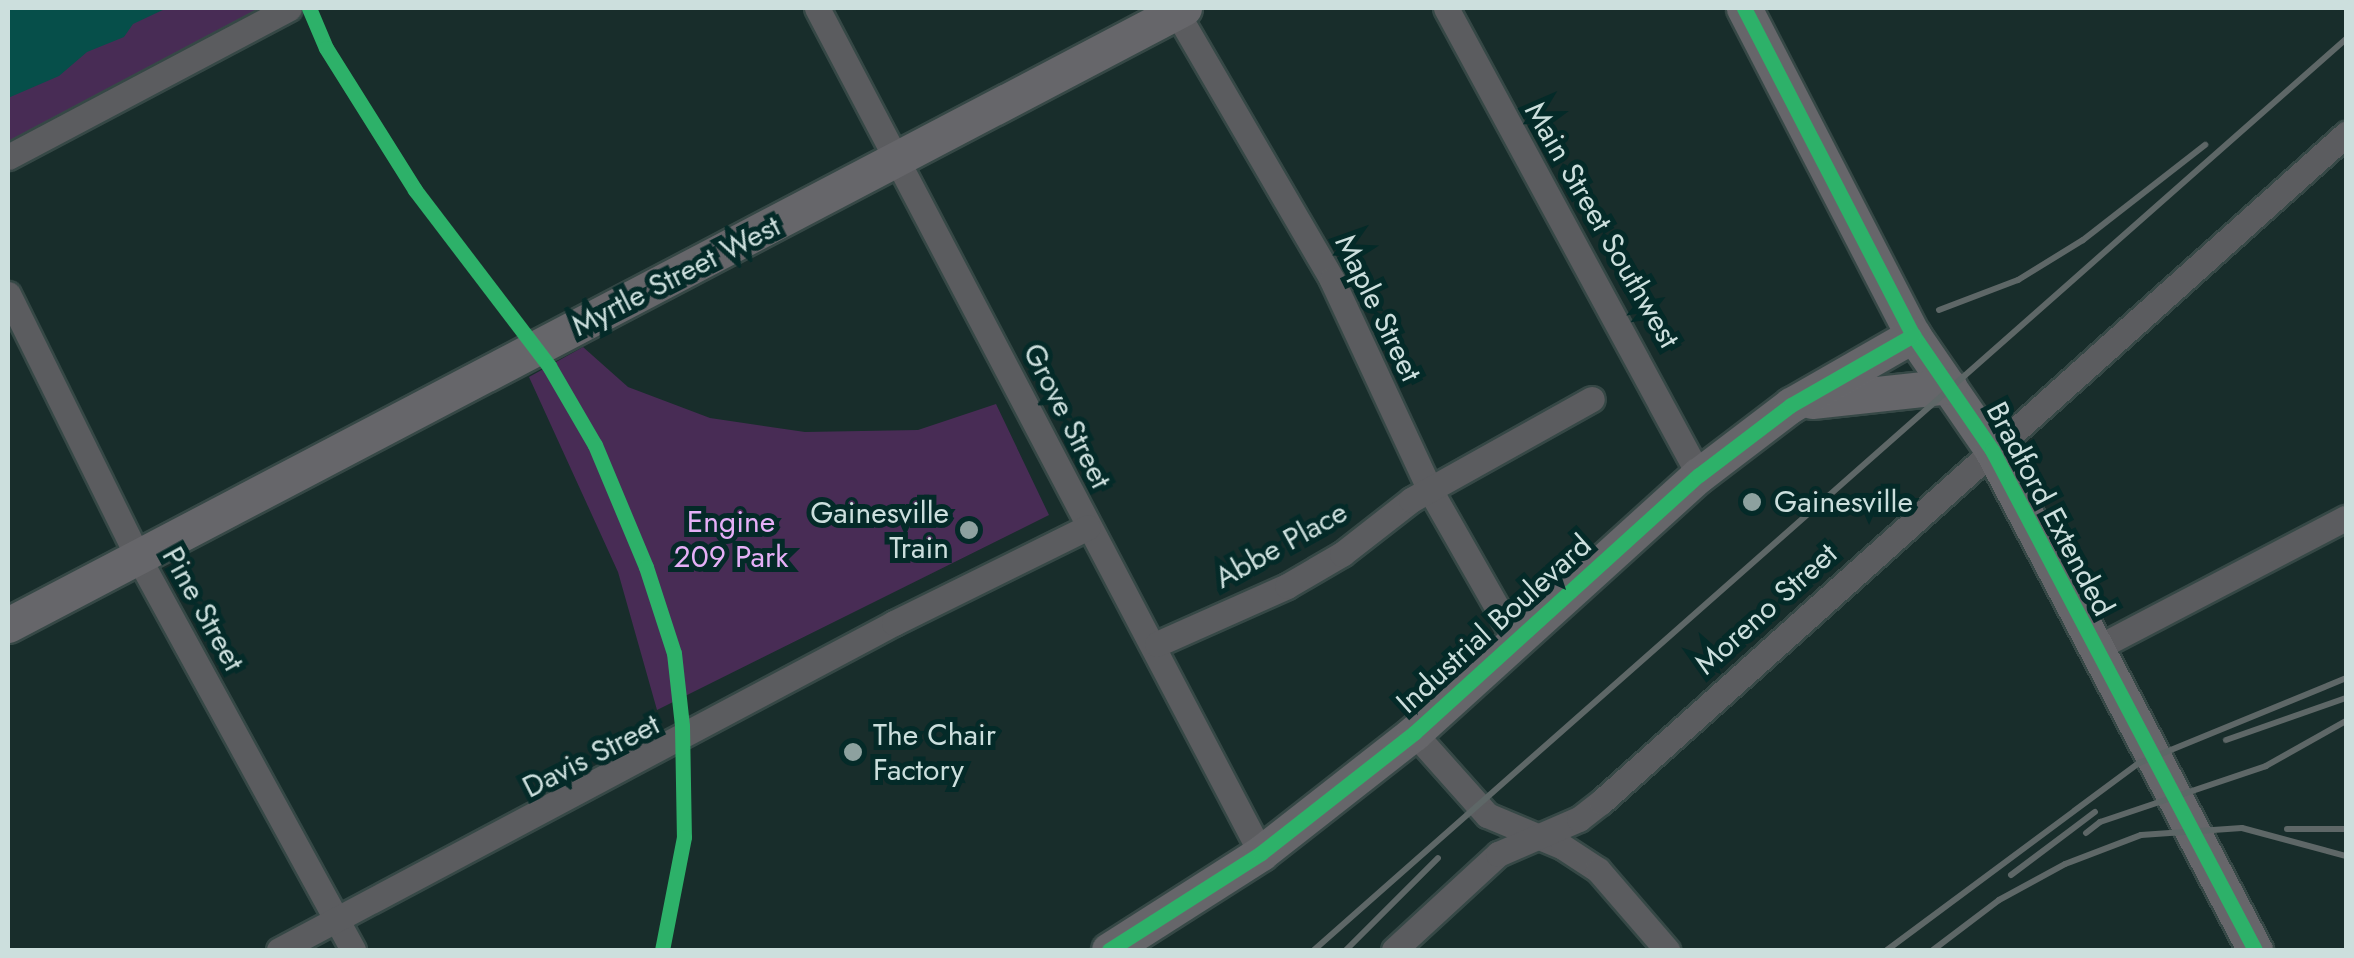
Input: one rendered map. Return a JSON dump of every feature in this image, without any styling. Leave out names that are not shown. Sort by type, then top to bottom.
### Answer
[{"type":"street","points":[[8,157],[289,8]]},
{"type":"street","name":"Grove Street","points":[[817,8],[1088,527],[1157,644],[1261,852]]},
{"type":"street","name":"Main Street Southwest","points":[[1446,8],[1699,475]]},
{"type":"street","name":"Bradford Extended","points":[[1744,8],[1912,334],[1992,450],[2255,950]]},
{"type":"street","name":"Myrtle Street West","points":[[8,625],[898,160],[1178,9]]},
{"type":"street","name":"Maple Street","points":[[1178,9],[1332,280],[1430,490],[1516,642]]},
{"type":"street","name":"Moreno Street","points":[[1394,950],[1498,854],[1579,819],[1601,802],[2346,134]]},
{"type":"street","name":"Pine Street","points":[[8,294],[138,557],[352,950]]},
{"type":"street","name":"Industrial Boulevard","points":[[1109,950],[1261,852],[1414,733],[1699,475],[1791,405],[1912,334]]},
{"type":"street","points":[[1791,405],[1949,386]]},
{"type":"street","name":"Abbe Place","points":[[1157,644],[1287,586],[1430,490],[1592,400]]},
{"type":"street","points":[[2094,650],[2346,518]]},
{"type":"street","name":"Davis Street","points":[[279,950],[894,622],[1088,527]]},
{"type":"street","points":[[1414,733],[1487,815],[1598,870],[1666,950]]},
{"type":"green space","points":[[8,8],[262,8],[8,142]]},
{"type":"green space","name":"Engine 209 Park","points":[[583,347],[628,387],[710,418],[805,432],[918,430],[996,404],[1049,515],[657,710],[618,572],[529,377]]},
{"type":"water","points":[[8,8],[167,8],[133,24],[124,37],[87,52],[59,76],[8,98]]},
{"type":"railway","points":[[1314,950],[2346,39]]},
{"type":"railway","points":[[1939,310],[2018,280],[2083,240],[2205,145]]},
{"type":"railway","points":[[1887,950],[2139,763],[2346,678]]},
{"type":"railway","points":[[2226,740],[2346,698]]},
{"type":"railway","points":[[2086,833],[2100,822],[2266,766],[2346,721]]},
{"type":"railway","points":[[2011,875],[2095,812]]},
{"type":"railway","points":[[1933,950],[1999,900],[2065,864],[2141,835],[2242,828],[2346,856]]},
{"type":"railway","points":[[2287,829],[2346,829]]},
{"type":"railway","points":[[1346,950],[1438,858]]},
{"type":"cycle path","points":[[309,8],[326,48],[415,190],[549,366],[595,445],[646,567],[674,653],[682,726],[684,837],[662,950]]},
{"type":"cycle path","points":[[1744,8],[1913,335],[1992,450],[2255,950]]},
{"type":"cycle path","points":[[1109,950],[1261,853],[1414,733],[1699,475],[1791,405],[1913,335]]},
{"type":"place","name":"Gainesville","points":[[1752,502]]},
{"type":"place","name":"Gainesville Train","points":[[969,530]]},
{"type":"place","name":"The Chair Factory","points":[[853,752]]}]
